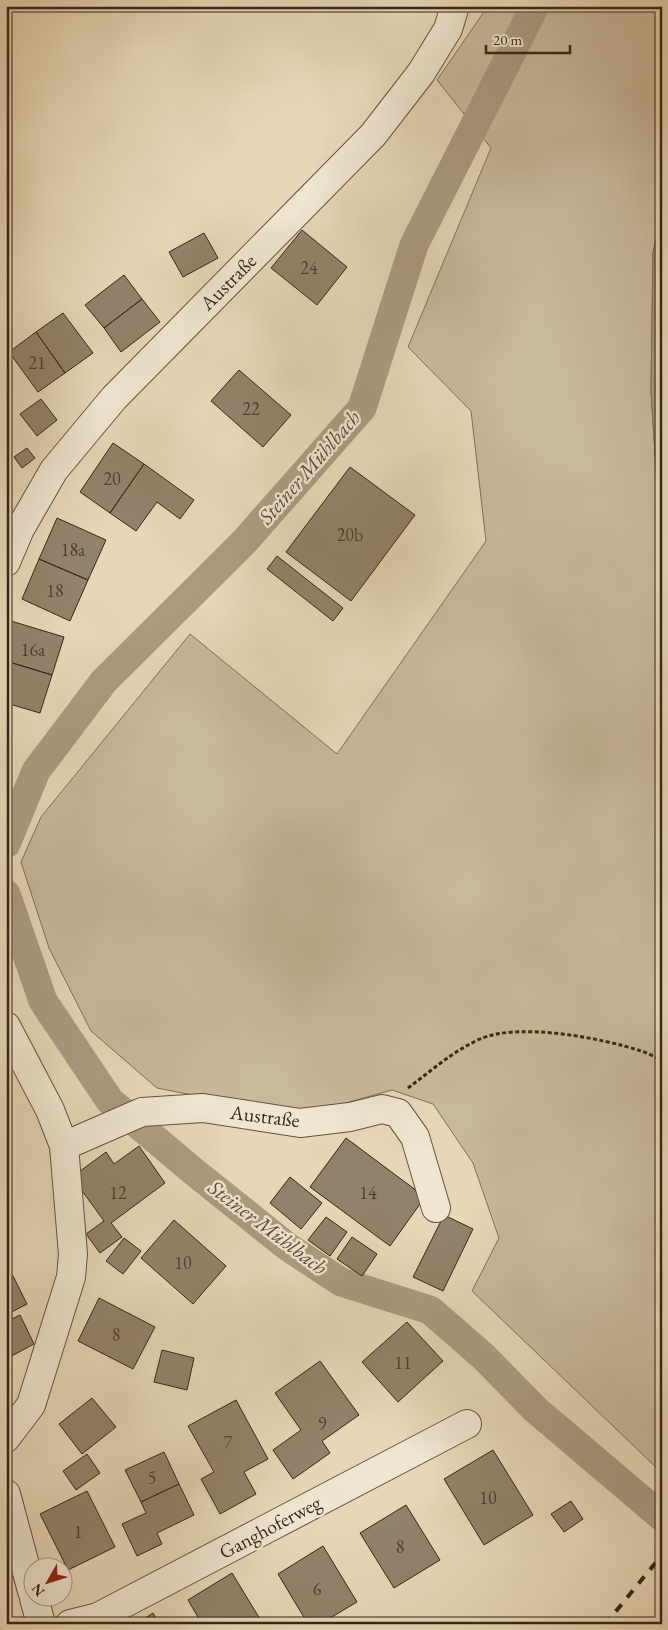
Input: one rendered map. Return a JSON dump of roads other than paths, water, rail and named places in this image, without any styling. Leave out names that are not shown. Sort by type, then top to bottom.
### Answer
[{"type":"street","name":"Austraße","points":[[6,562],[13,523],[54,470],[114,398],[372,135],[425,65],[448,29],[455,6]]},
{"type":"street","points":[[6,1026],[50,1110],[64,1146],[73,1254],[71,1277],[31,1405],[6,1438]]},
{"type":"street","name":"Austraße","points":[[64,1146],[142,1112],[202,1108],[300,1123],[350,1117],[382,1109],[398,1113],[415,1137],[436,1208]]},
{"type":"street","name":"Ganghoferweg","points":[[70,1624],[98,1617],[467,1424]]},
{"type":"street","points":[[6,1494],[23,1558]]},
{"type":"street","points":[[37,1608],[41,1624]]},
{"type":"water","points":[[662,212],[662,563],[651,391],[653,253]]},
{"type":"waterway","name":"Steiner Mühlbach","points":[[6,844],[36,771],[104,681],[244,542],[362,408],[414,245],[535,6]]},
{"type":"waterway","name":"Steiner Mühlbach","points":[[6,894],[43,1001],[110,1101],[288,1247],[341,1282],[430,1310],[484,1357],[536,1410],[662,1517]]},
{"type":"railway","points":[[603,1624],[612,1616],[662,1555]]}]
